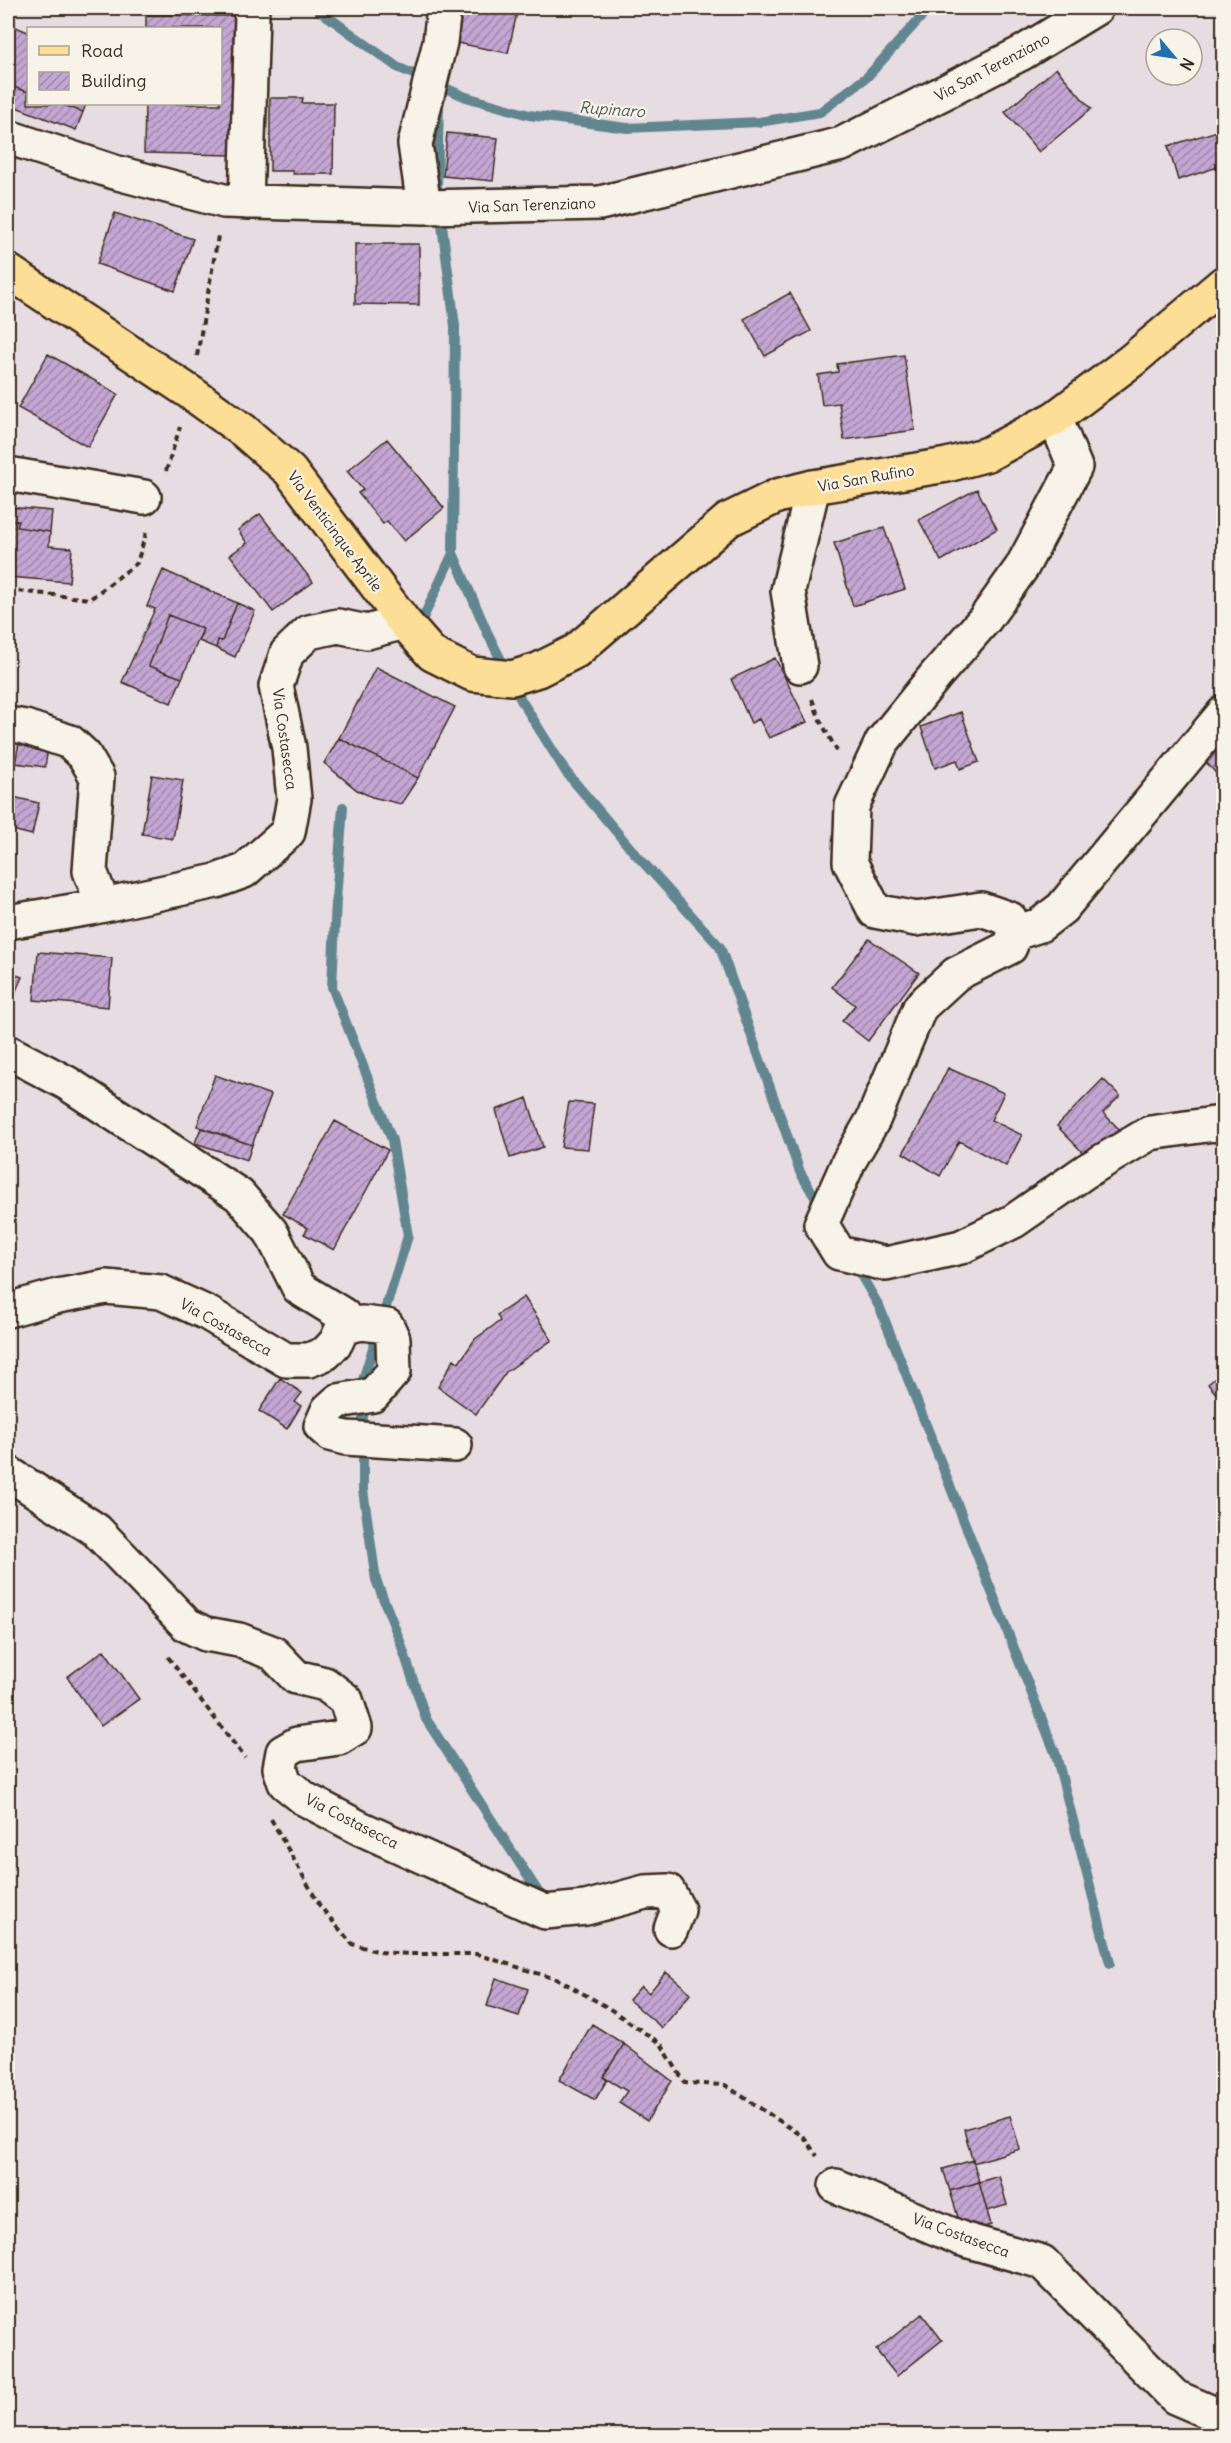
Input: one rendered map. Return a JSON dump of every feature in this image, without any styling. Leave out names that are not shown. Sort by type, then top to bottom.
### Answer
[{"type":"main road","name":"Via Venticinque Aprile","points":[[8,271],[191,393],[244,431],[290,471],[404,622],[432,654],[472,674],[512,678]]},
{"type":"main road","name":"Via San Rufino","points":[[512,678],[538,670],[576,651],[728,520],[777,496],[813,487],[947,465],[988,454],[1055,418],[1131,362],[1224,283]]},
{"type":"street","points":[[235,202],[252,15],[249,8]]},
{"type":"street","points":[[424,207],[415,144],[440,42],[444,8]]},
{"type":"street","name":"Via San Terenziano","points":[[8,137],[114,172],[235,202],[424,207],[600,203],[842,144],[1022,53],[1096,8]]},
{"type":"street","points":[[1055,418],[1075,467],[1049,517],[1022,567],[985,619],[882,742],[852,806],[850,862],[875,911],[916,919],[981,909],[1010,919],[1015,933],[1010,947],[956,974],[920,1007],[873,1120],[849,1161],[820,1224],[839,1253],[886,1264],[961,1247],[1014,1221],[1086,1171],[1150,1133],[1214,1124],[1224,1126]]},
{"type":"street","points":[[8,474],[144,497]]},
{"type":"street","points":[[800,666],[788,591],[813,487]]},
{"type":"street","name":"Via Costasecca","points":[[8,922],[216,881],[244,871],[288,832],[294,799],[289,748],[276,686],[287,653],[309,632],[338,626],[367,632],[404,622]]},
{"type":"street","points":[[1015,933],[1040,925],[1062,908],[1224,713]]},
{"type":"street","points":[[8,724],[25,727],[70,742],[84,755],[97,777],[90,871],[103,905]]},
{"type":"street","points":[[8,1052],[67,1083],[239,1195],[271,1232],[299,1288],[344,1314],[343,1327],[362,1323],[387,1326],[393,1339],[394,1371],[374,1395],[338,1401],[328,1410],[321,1426],[330,1434],[346,1438],[455,1445]]},
{"type":"street","name":"Via Costasecca","points":[[8,1310],[58,1296],[106,1287],[161,1292],[207,1313],[285,1360],[309,1360],[326,1353],[336,1342],[343,1327]]},
{"type":"street","name":"Via Costasecca","points":[[8,1473],[96,1530],[187,1625],[206,1634],[239,1640],[273,1653],[296,1677],[325,1684],[346,1700],[354,1728],[339,1738],[297,1744],[283,1752],[280,1768],[285,1783],[305,1799],[360,1828],[545,1912],[586,1908],[645,1892],[668,1891],[678,1910],[671,1929]]},
{"type":"street","name":"Via Costasecca","points":[[836,2186],[962,2239],[1042,2262],[1175,2397],[1224,2418]]},
{"type":"path","points":[[165,473],[191,393],[235,202]]},
{"type":"path","points":[[8,590],[90,599],[137,563],[147,529]]},
{"type":"path","points":[[800,666],[820,720],[859,791]]},
{"type":"path","points":[[686,2083],[725,2085],[804,2137],[836,2186]]},
{"type":"building","points":[[459,8],[518,8],[508,53],[452,42]]},
{"type":"building","points":[[146,15],[234,16],[232,155],[144,153],[145,105],[222,105],[222,27],[146,27]]},
{"type":"building","points":[[8,24],[27,32],[27,92],[8,85]]},
{"type":"building","points":[[1056,68],[1091,109],[1039,152],[1005,112]]},
{"type":"building","points":[[8,85],[27,92],[27,105],[63,105],[83,112],[76,130],[8,104]]},
{"type":"building","points":[[270,98],[303,98],[302,103],[334,103],[333,174],[293,174],[293,171],[270,171]]},
{"type":"building","points":[[63,105],[86,105],[83,112]]},
{"type":"building","points":[[1224,129],[1224,165],[1178,180],[1168,146]]},
{"type":"building","points":[[447,133],[498,138],[493,181],[443,176]]},
{"type":"building","points":[[115,213],[193,239],[175,291],[97,264]]},
{"type":"building","points":[[355,244],[419,244],[419,305],[355,304]]},
{"type":"building","points":[[790,293],[811,331],[765,356],[744,319]]},
{"type":"building","points":[[48,354],[118,394],[88,447],[18,408]]},
{"type":"building","points":[[904,355],[915,430],[844,440],[839,403],[822,405],[818,375],[838,372],[837,364]]},
{"type":"building","points":[[387,439],[444,508],[404,541],[387,521],[383,524],[358,493],[363,490],[347,471]]},
{"type":"building","points":[[977,489],[997,529],[941,561],[919,520]]},
{"type":"building","points":[[8,507],[52,511],[50,532],[17,527],[19,521],[8,520]]},
{"type":"building","points":[[260,514],[313,582],[273,612],[230,555],[247,543],[238,530]]},
{"type":"building","points":[[8,520],[19,521],[17,527],[50,532],[49,546],[72,548],[69,582],[8,577]]},
{"type":"building","points":[[884,528],[905,589],[853,606],[834,543]]},
{"type":"building","points":[[163,570],[237,603],[222,641],[218,640],[216,648],[199,641],[203,629],[168,615],[149,666],[182,678],[171,703],[122,682],[155,609],[147,606]]},
{"type":"building","points":[[237,603],[255,611],[235,657],[216,648],[218,640],[222,641]]},
{"type":"building","points":[[168,615],[203,629],[182,678],[149,666]]},
{"type":"building","points":[[775,658],[807,722],[769,738],[759,719],[751,723],[731,679]]},
{"type":"building","points":[[376,667],[455,707],[418,778],[339,738]]},
{"type":"building","points":[[961,712],[979,762],[960,769],[957,760],[935,768],[921,727]]},
{"type":"building","points":[[1224,734],[1224,782],[1205,761]]},
{"type":"building","points":[[20,738],[49,742],[45,767],[15,763]]},
{"type":"building","points":[[339,738],[418,778],[401,804],[372,797],[357,790],[324,763]]},
{"type":"building","points":[[152,775],[183,780],[173,839],[142,834]]},
{"type":"building","points":[[13,797],[39,803],[32,835],[8,829]]},
{"type":"building","points":[[869,939],[919,973],[868,1041],[842,1021],[855,1005],[832,987]]},
{"type":"building","points":[[38,952],[112,958],[108,1007],[34,1000]]},
{"type":"building","points":[[8,972],[22,977],[8,1009]]},
{"type":"building","points":[[948,1068],[1004,1093],[991,1120],[1022,1135],[1006,1166],[959,1141],[940,1176],[903,1153]]},
{"type":"building","points":[[215,1075],[271,1095],[252,1145],[197,1126]]},
{"type":"building","points":[[1103,1079],[1120,1096],[1103,1113],[1121,1131],[1091,1161],[1057,1126]]},
{"type":"building","points":[[527,1098],[543,1147],[510,1158],[496,1110]]},
{"type":"building","points":[[569,1102],[594,1104],[588,1149],[561,1147]]},
{"type":"building","points":[[335,1121],[388,1150],[334,1250],[304,1234],[308,1228],[283,1214]]},
{"type":"building","points":[[201,1128],[252,1145],[247,1160],[195,1143]]},
{"type":"building","points":[[524,1297],[552,1340],[506,1372],[476,1414],[438,1387],[454,1359],[459,1363],[475,1339],[500,1321],[497,1315]]},
{"type":"building","points":[[1224,1371],[1224,1403],[1208,1384]]},
{"type":"building","points":[[280,1378],[302,1393],[295,1402],[301,1406],[287,1429],[259,1411]]},
{"type":"building","points":[[104,1650],[139,1699],[101,1726],[67,1677]]},
{"type":"building","points":[[666,1972],[691,1993],[662,2028],[629,2000],[641,1986],[649,1993]]},
{"type":"building","points":[[496,1978],[528,1989],[519,2016],[487,2006]]},
{"type":"building","points":[[592,2024],[624,2044],[603,2077],[607,2080],[595,2100],[559,2080]]},
{"type":"building","points":[[624,2044],[672,2081],[647,2121],[619,2103],[627,2091],[603,2077]]},
{"type":"building","points":[[1010,2116],[1020,2149],[973,2163],[964,2129]]},
{"type":"building","points":[[973,2160],[979,2182],[950,2191],[943,2169]]},
{"type":"building","points":[[999,2176],[1007,2205],[987,2211],[979,2182]]},
{"type":"building","points":[[979,2182],[991,2225],[963,2233],[950,2191]]},
{"type":"building","points":[[922,2314],[942,2340],[897,2376],[876,2350]]},
{"type":"waterway","name":"Rupinaro","points":[[316,8],[397,67],[466,97],[529,115],[627,128],[759,122],[820,112],[867,77],[923,15],[926,8]]},
{"type":"waterway","points":[[437,188],[439,104]]},
{"type":"waterway","points":[[440,209],[455,326],[453,553],[487,632],[521,700],[566,772],[631,849],[720,947],[800,1172],[822,1209]]},
{"type":"waterway","points":[[424,616],[453,553]]},
{"type":"waterway","points":[[343,807],[332,987],[392,1140],[408,1236],[363,1380],[363,1490],[376,1580],[400,1641],[426,1719],[544,1901]]},
{"type":"waterway","points":[[854,1263],[880,1308],[1056,1755],[1110,1963]]}]
